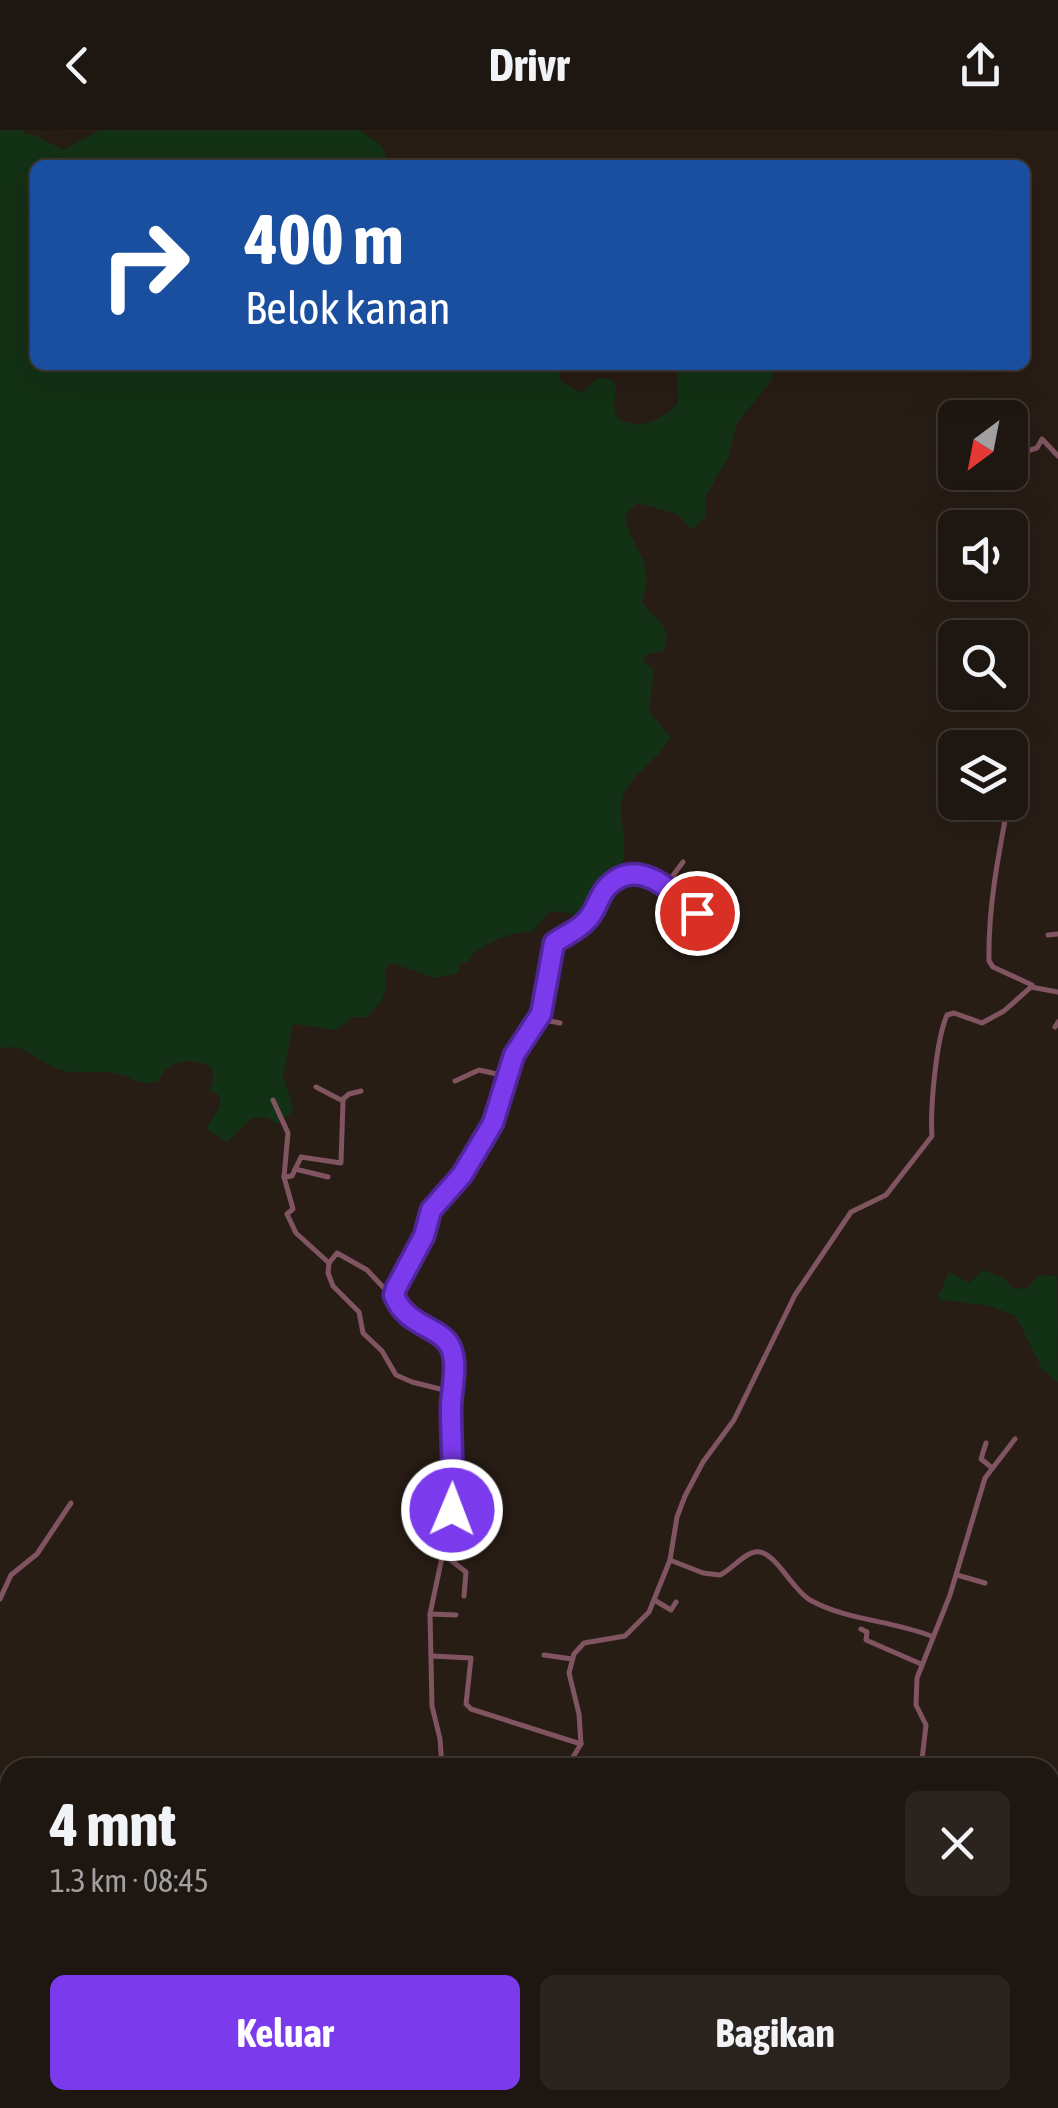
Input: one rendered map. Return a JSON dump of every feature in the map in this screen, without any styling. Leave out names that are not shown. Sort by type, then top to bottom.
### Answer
[{"type":"street","points":[[1028,451],[1037,448],[1042,438],[1058,456]]},
{"type":"street","points":[[1006,820],[991,891],[988,961],[1035,987],[1058,992]]},
{"type":"street","points":[[666,885],[683,862]]},
{"type":"street","points":[[394,1295],[424,1236],[431,1210],[462,1175],[493,1123],[514,1055],[539,1018],[550,978],[552,945],[584,924],[607,887],[618,879],[641,875],[666,885],[703,918]]},
{"type":"street","points":[[1048,935],[1058,934]]},
{"type":"street","points":[[573,1758],[581,1744],[580,1714],[569,1673],[572,1659],[584,1643],[629,1634],[656,1601],[670,1560],[676,1517],[685,1496],[702,1462],[729,1428],[796,1294],[851,1212],[886,1195],[931,1137],[930,1110],[947,1015],[954,1013],[974,1022],[986,1022],[1035,987]]},
{"type":"street","points":[[539,1018],[560,1023]]},
{"type":"street","points":[[455,1081],[484,1070],[506,1076]]},
{"type":"street","points":[[316,1087],[342,1100]]},
{"type":"street","points":[[284,1177],[292,1176],[301,1157],[341,1164],[342,1100],[361,1091]]},
{"type":"street","points":[[273,1100],[288,1133],[284,1177],[293,1208],[287,1214],[290,1223],[329,1263]]},
{"type":"street","points":[[295,1169],[328,1177]]},
{"type":"street","points":[[441,1758],[432,1706],[430,1614],[453,1489],[453,1360],[450,1344],[398,1306],[394,1295],[367,1270],[336,1253],[328,1273],[334,1286],[359,1312],[363,1333],[382,1351],[396,1375],[452,1392]]},
{"type":"street","points":[[923,1758],[926,1724],[918,1711],[915,1694],[921,1664],[957,1575],[980,1492],[991,1467],[1015,1439]]},
{"type":"street","points":[[986,1443],[981,1459],[991,1467]]},
{"type":"street","points":[[0,1599],[11,1575],[45,1545],[71,1503]]},
{"type":"street","points":[[670,1560],[720,1575],[754,1552],[761,1552],[784,1571],[796,1590],[823,1606],[931,1636]]},
{"type":"street","points":[[442,1553],[466,1574],[464,1596]]},
{"type":"street","points":[[957,1575],[986,1582]]},
{"type":"street","points":[[656,1601],[671,1610],[676,1602]]},
{"type":"street","points":[[430,1614],[456,1615]]},
{"type":"street","points":[[861,1629],[868,1632],[866,1640],[921,1664]]},
{"type":"street","points":[[544,1655],[572,1659]]},
{"type":"street","points":[[432,1656],[470,1658],[466,1705],[471,1710],[581,1744]]},
{"type":"green space","points":[[0,130],[23,130],[63,150],[100,130],[359,130],[381,145],[388,160],[30,160],[30,370],[558,370],[561,381],[581,393],[598,378],[613,380],[617,417],[641,424],[661,417],[678,404],[677,370],[774,370],[771,381],[737,423],[728,458],[705,497],[705,517],[692,530],[677,514],[637,503],[625,516],[645,566],[642,602],[667,635],[663,651],[647,654],[643,661],[654,670],[649,711],[670,737],[631,782],[622,800],[622,864],[576,915],[548,913],[533,931],[502,937],[474,952],[468,963],[462,962],[457,974],[435,978],[391,963],[384,971],[383,997],[367,1017],[354,1017],[336,1030],[293,1024],[283,1076],[293,1106],[290,1114],[276,1124],[268,1117],[252,1118],[227,1142],[206,1129],[220,1106],[220,1096],[209,1090],[213,1083],[212,1067],[205,1064],[173,1064],[159,1081],[144,1083],[114,1073],[66,1071],[24,1050],[0,1049]]},
{"type":"green space","points":[[983,1270],[1004,1278],[1013,1288],[1026,1289],[1039,1275],[1057,1276],[1058,1382],[1042,1369],[1016,1316],[990,1306],[937,1299],[949,1272],[970,1283]]},
{"type":"route","points":[[452,1510],[451,1347],[398,1306],[396,1288],[424,1236],[431,1210],[462,1175],[493,1123],[514,1055],[541,1014],[554,943],[584,924],[603,891],[624,877],[641,875],[661,882],[697,913]]}]
